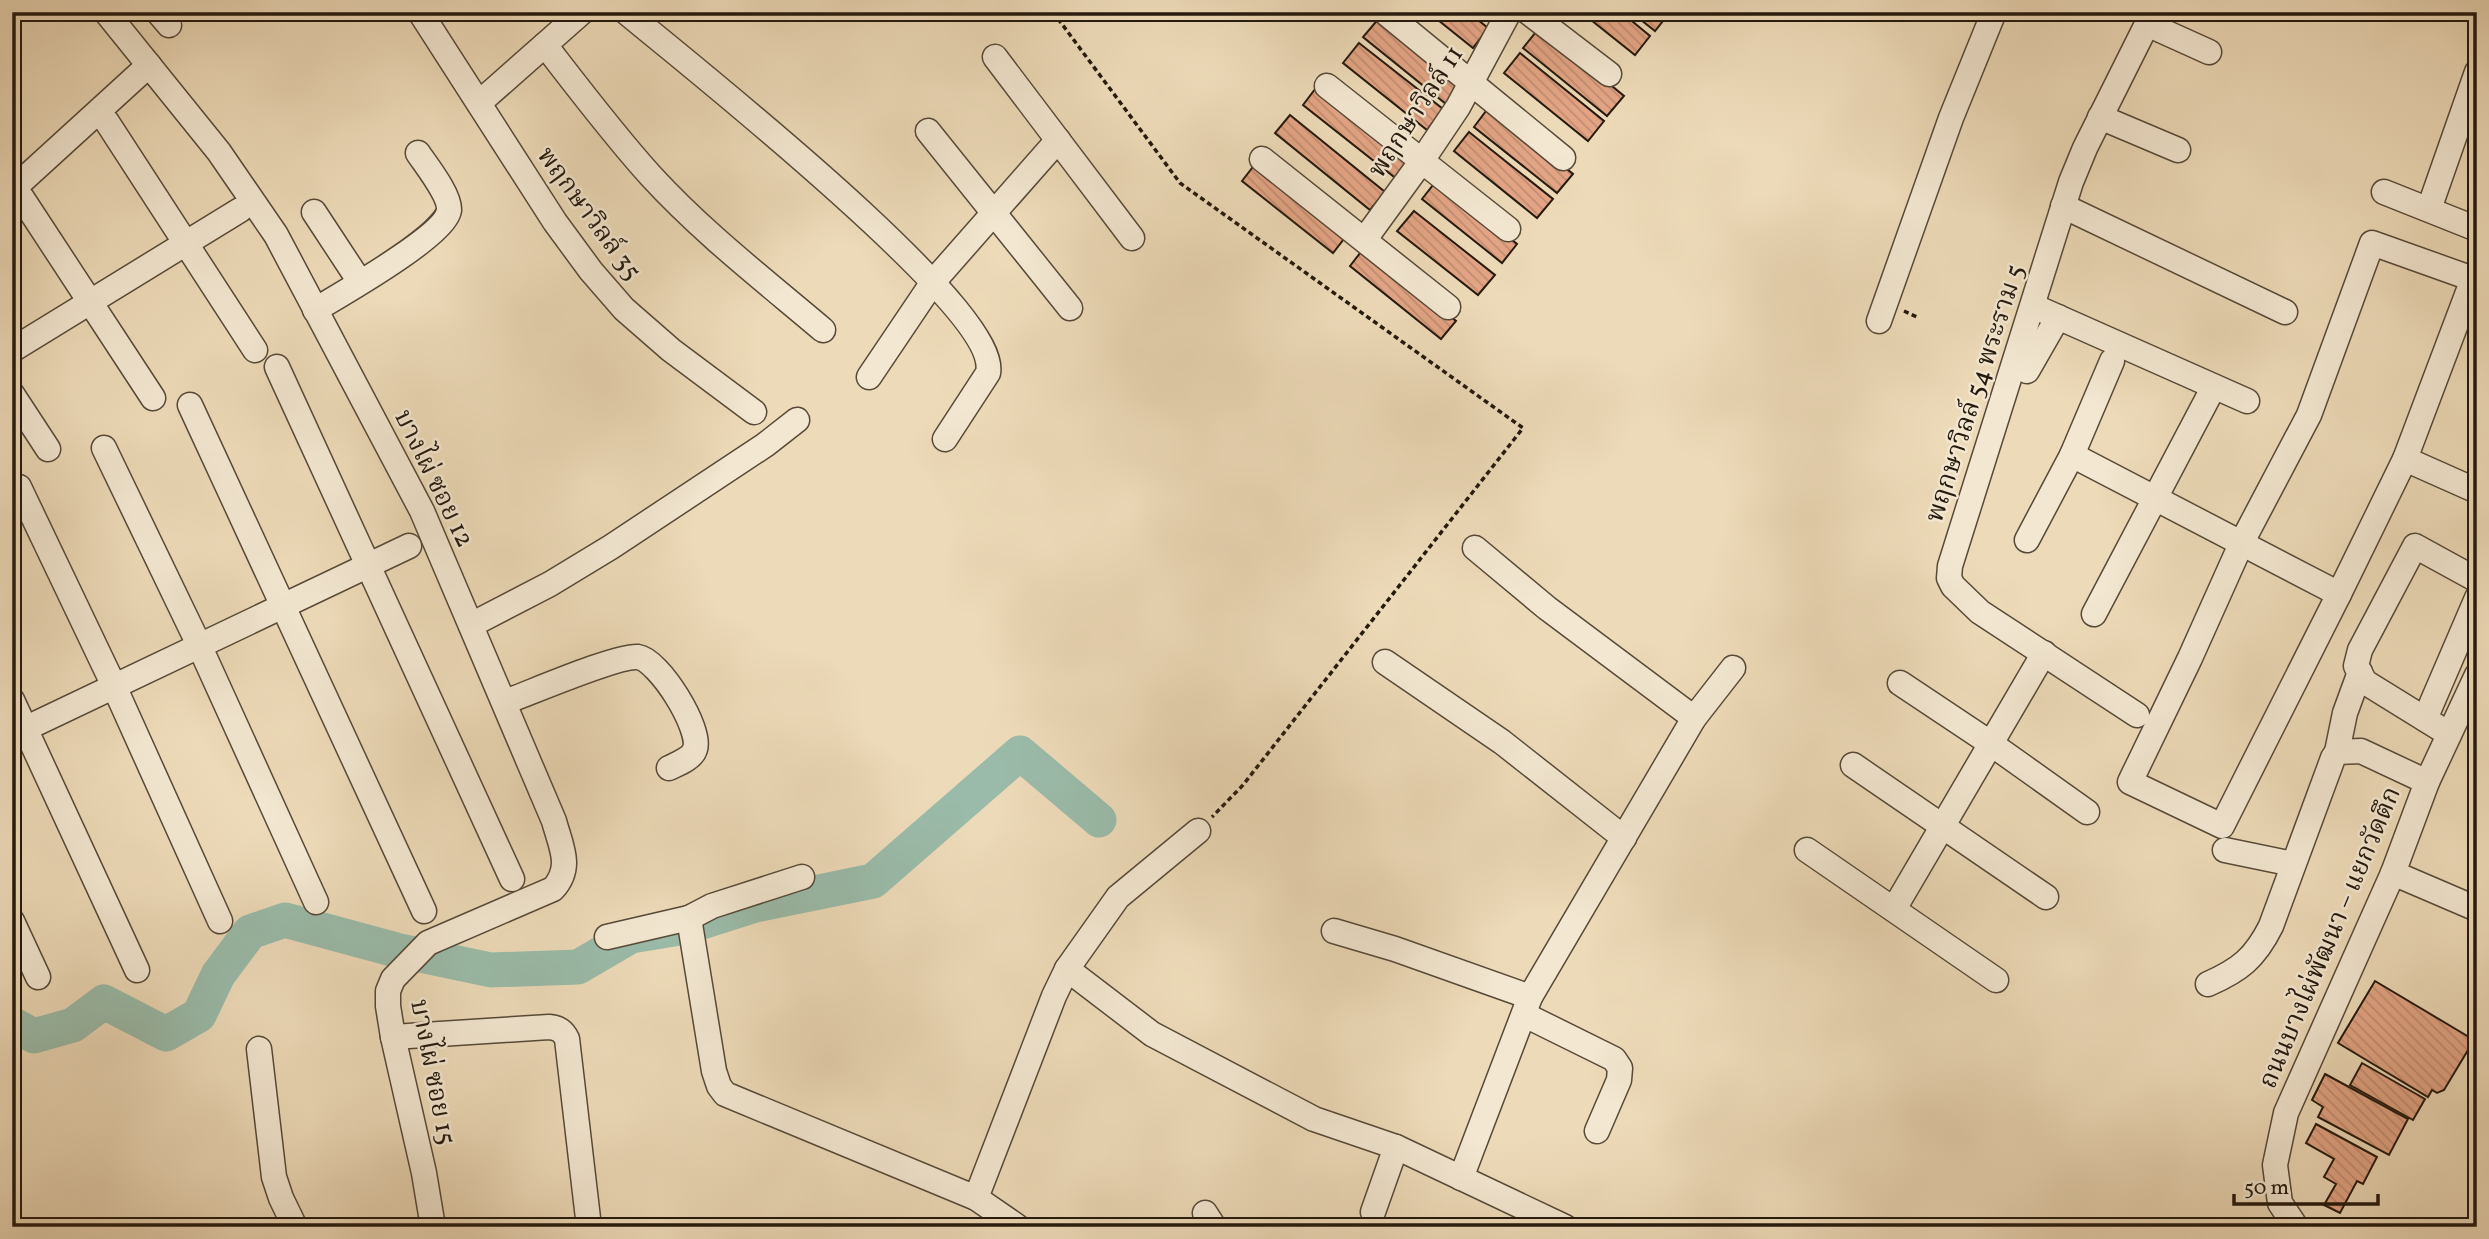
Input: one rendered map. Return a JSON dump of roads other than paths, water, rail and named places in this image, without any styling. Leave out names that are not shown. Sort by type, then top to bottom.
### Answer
[{"type":"street","name":"บางไผ่ ซอย 12","points":[[106,12],[219,152],[276,235],[422,511],[554,821],[565,868],[561,880],[553,889],[428,943]]},
{"type":"street","name":"พฤกษาวิลล์ 35","points":[[420,12],[555,222],[591,271],[624,309],[671,350],[754,412]]},
{"type":"street","points":[[479,103],[582,12]]},
{"type":"street","points":[[626,12],[846,198],[908,255],[978,337],[990,364],[988,373],[945,439]]},
{"type":"street","name":"พฤกษาวิลล์ 11","points":[[1365,239],[1421,162],[1472,82],[1509,12]]},
{"type":"street","points":[[1528,12],[1609,74]]},
{"type":"street","points":[[1879,321],[1951,118],[1994,12]]},
{"type":"street","points":[[1387,14],[1563,158]]},
{"type":"street","points":[[2150,18],[2209,52]]},
{"type":"street","name":"พฤกษาวิลล์ 54 พระราม 5","points":[[2137,715],[1980,612],[1953,586],[1949,578],[1950,566],[2063,206],[2085,148],[2150,18]]},
{"type":"street","points":[[545,45],[651,176],[712,236],[823,330]]},
{"type":"street","points":[[995,57],[1132,239]]},
{"type":"street","points":[[149,65],[17,194],[153,398]]},
{"type":"street","points":[[2429,209],[2477,72]]},
{"type":"street","points":[[1327,86],[1508,229]]},
{"type":"street","points":[[2100,117],[2178,150]]},
{"type":"street","points":[[107,122],[255,351]]},
{"type":"street","points":[[928,131],[1070,308]]},
{"type":"street","points":[[869,377],[933,282],[1058,140]]},
{"type":"street","points":[[316,310],[405,254],[444,222],[449,210],[447,200],[418,153]]},
{"type":"street","points":[[1262,159],[1448,307]]},
{"type":"street","points":[[2384,192],[2477,229]]},
{"type":"street","points":[[2063,206],[2285,312]]},
{"type":"street","points":[[12,350],[240,210]]},
{"type":"street","points":[[314,212],[360,282]]},
{"type":"street","points":[[2372,243],[2473,279],[2405,459],[2222,826],[2130,782],[2242,542],[2309,415],[2372,243]]},
{"type":"street","points":[[2033,306],[2247,401]]},
{"type":"street","points":[[2027,371],[2058,317]]},
{"type":"street","points":[[2026,540],[2072,455],[2112,361]]},
{"type":"street","points":[[277,367],[512,879]]},
{"type":"street","points":[[2094,614],[2211,392]]},
{"type":"street","points":[[12,394],[48,449]]},
{"type":"street","points":[[190,405],[424,911]]},
{"type":"street","points":[[471,625],[551,584],[611,547],[765,445],[797,419]]},
{"type":"street","points":[[104,448],[200,647],[316,902]]},
{"type":"street","points":[[2072,455],[2339,594]]},
{"type":"street","points":[[2405,459],[2477,491]]},
{"type":"street","points":[[19,487],[114,686],[220,921]]},
{"type":"street","points":[[19,732],[409,546]]},
{"type":"street","points":[[2449,734],[2365,682],[2356,666],[2360,650],[2415,546],[2477,580]]},
{"type":"street","points":[[1475,548],[1547,608],[1694,718]]},
{"type":"street","points":[[2424,719],[2477,598]]},
{"type":"street","points":[[1894,909],[2044,653]]},
{"type":"street","points":[[505,702],[612,662],[635,656],[648,659],[665,678],[686,713],[695,739],[696,749],[691,756],[669,768]]},
{"type":"street","points":[[1385,662],[1502,742],[1624,838]]},
{"type":"street","points":[[1461,1178],[1527,1006],[1694,718],[1733,668]]},
{"type":"street","points":[[2208,984],[2247,962],[2271,926],[2337,752],[2345,713],[2360,672]]},
{"type":"street","name":"ถนนบางไผ่พัฒนา – แยกวัดตึก","points":[[2296,1227],[2280,1203],[2275,1165],[2286,1113],[2393,873],[2427,782],[2477,675]]},
{"type":"street","points":[[1900,683],[2087,812]]},
{"type":"street","points":[[12,700],[19,732],[137,971]]},
{"type":"street","points":[[2337,752],[2361,751],[2427,782]]},
{"type":"street","points":[[1853,765],[2046,897]]},
{"type":"street","points":[[976,1198],[1067,968],[1118,897],[1199,831]]},
{"type":"street","points":[[1808,850],[1996,981]]},
{"type":"street","points":[[2225,850],[2293,864]]},
{"type":"street","points":[[2393,873],[2477,909]]},
{"type":"street","points":[[607,937],[690,928],[712,906],[802,877]]},
{"type":"street","points":[[12,921],[38,977]]},
{"type":"street","points":[[690,928],[714,1071],[725,1094],[976,1198],[1017,1227]]},
{"type":"street","points":[[1334,931],[1395,949],[1527,1006],[1614,1059],[1620,1068],[1619,1080],[1597,1131]]},
{"type":"street","name":"บางไผ่ ซอย 15","points":[[428,943],[393,979],[388,991],[388,1006],[433,1227]]},
{"type":"street","points":[[1067,968],[1152,1034],[1314,1119],[1396,1147],[1565,1227]]},
{"type":"street","points":[[393,1037],[549,1027],[563,1032],[567,1039],[589,1227]]},
{"type":"street","points":[[259,1049],[274,1177],[295,1227]]},
{"type":"street","points":[[1373,1212],[1396,1147]]},
{"type":"waterway","points":[[12,1024],[34,1036],[73,1025],[104,1002],[166,1034],[199,1015],[218,975],[250,932],[285,920],[396,950],[491,970],[578,967],[631,936],[686,927],[755,905],[873,881],[1020,753],[1099,820]]}]
